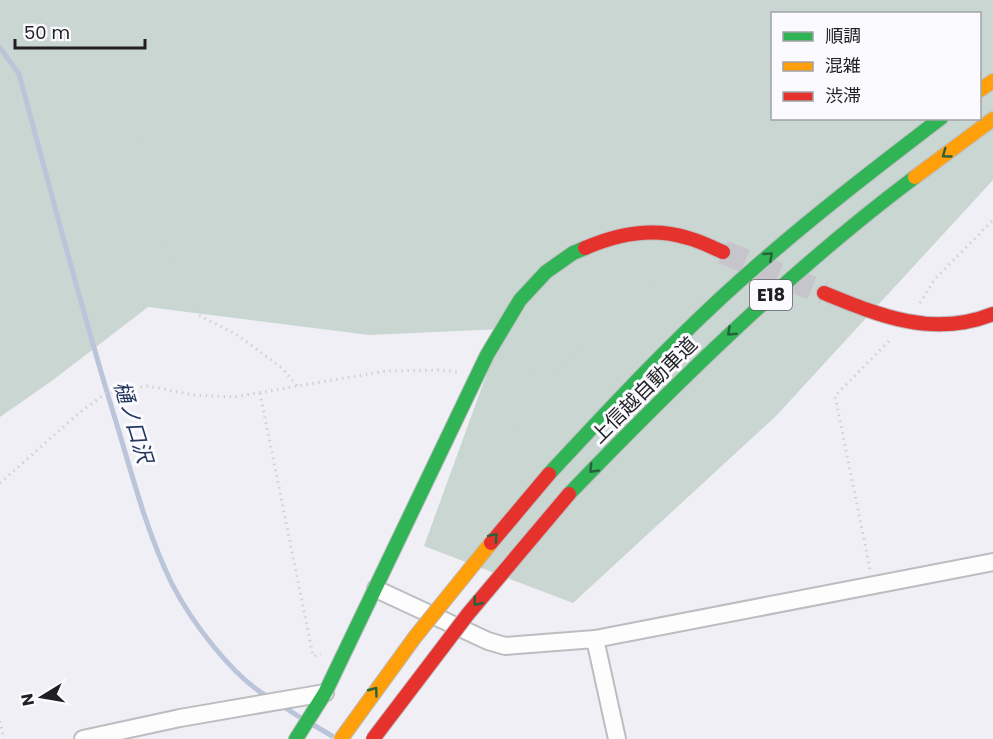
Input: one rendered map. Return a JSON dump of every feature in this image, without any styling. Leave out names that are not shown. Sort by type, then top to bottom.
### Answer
[{"type":"main road","name":"上信越自動車道","points":[[373,739],[448,637],[511,560],[569,494],[643,417],[771,294],[850,227],[993,119]]},
{"type":"main road","name":"上信越自動車道","points":[[341,739],[430,617],[488,544],[614,404],[751,271],[830,204],[938,120]]},
{"type":"main road","points":[[296,739],[325,693],[487,355],[520,300],[546,272],[573,253],[628,234],[655,233],[686,237],[723,252]]},
{"type":"main road","points":[[824,294],[867,311],[920,325],[963,324],[993,314]]},
{"type":"street","points":[[375,589],[488,641],[505,646],[595,639],[993,562]]},
{"type":"street","points":[[595,639],[616,739]]},
{"type":"street","points":[[83,739],[180,718],[325,693]]},
{"type":"path","points":[[16,0],[58,34],[113,85],[135,124],[149,165],[155,218],[179,280],[198,315],[236,334],[282,368],[297,386]]},
{"type":"path","points":[[873,585],[835,396],[909,322],[935,279],[993,220]]},
{"type":"path","points":[[498,376],[527,374],[560,367],[676,261]]},
{"type":"path","points":[[0,483],[105,394],[148,386],[193,395],[234,397],[386,371],[440,369],[459,372]]},
{"type":"path","points":[[260,393],[313,656],[346,648]]},
{"type":"path","points":[[0,721],[4,739]]},
{"type":"shaded area","points":[[0,0],[993,0],[993,180],[776,416],[573,603],[424,546],[503,329],[369,335],[148,307],[53,380],[0,417]]},
{"type":"waterway","name":"樋ノ口沢","points":[[0,48],[19,74],[104,381],[141,505],[163,565],[180,599],[201,630],[240,676],[268,697]]},
{"type":"waterway","name":"樋ノ口沢","points":[[281,705],[301,718]]},
{"type":"waterway","name":"樋ノ口沢","points":[[312,724],[332,736]]},
{"type":"tunnel","points":[[723,252],[824,293]]},
{"type":"traffic: fast","points":[[549,474],[648,369],[725,294],[822,211],[938,120]]},
{"type":"traffic: fast","points":[[569,494],[736,328],[824,250],[915,177]]},
{"type":"traffic: fast","points":[[296,739],[325,693],[487,355],[520,300],[546,272],[573,253],[585,248]]},
{"type":"traffic: slow","points":[[981,89],[993,81]]},
{"type":"traffic: slow","points":[[915,177],[993,119]]},
{"type":"traffic: slow","points":[[341,739],[415,637],[491,543]]},
{"type":"traffic: jam","points":[[585,248],[623,236],[662,233],[692,239],[723,252]]},
{"type":"traffic: jam","points":[[824,293],[887,316],[928,324],[971,321],[993,314]]},
{"type":"traffic: jam","points":[[491,543],[549,474]]},
{"type":"traffic: jam","points":[[373,739],[468,614],[569,494]]}]
